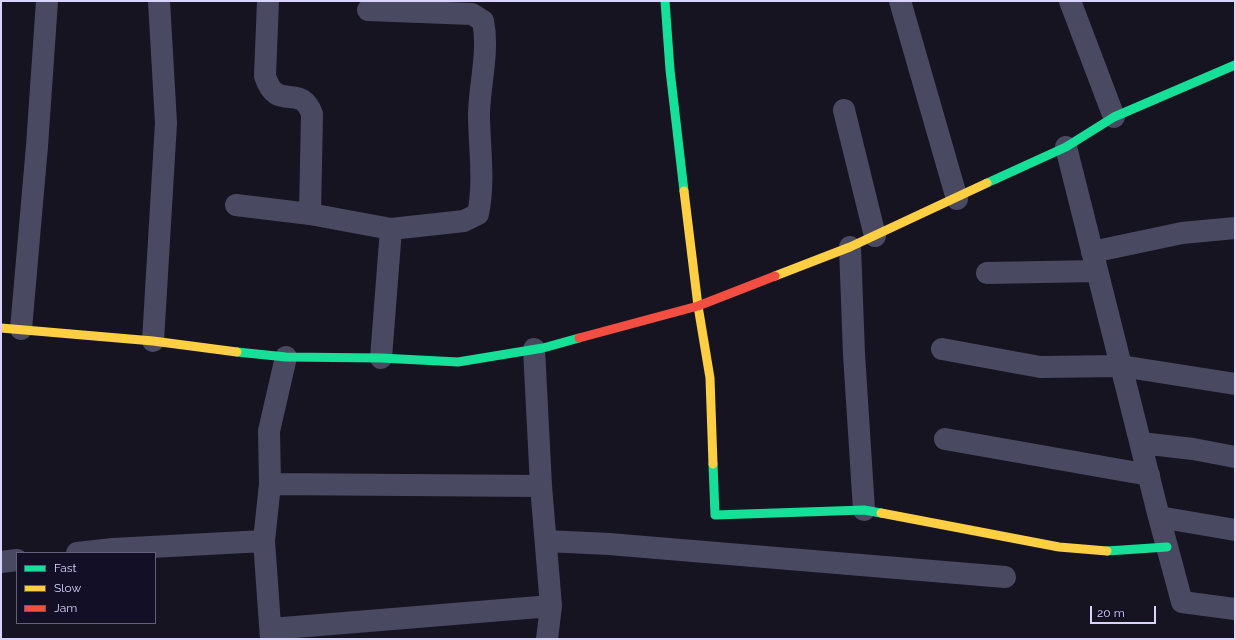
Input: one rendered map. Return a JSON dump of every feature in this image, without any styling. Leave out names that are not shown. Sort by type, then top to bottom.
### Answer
[{"type":"street","points":[[47,1],[37,146],[11,328],[153,341],[256,355],[286,357],[381,358],[458,362],[534,349],[698,306],[875,236],[1066,147],[1114,117],[1235,65]]},
{"type":"street","points":[[153,341],[166,123],[159,1]]},
{"type":"street","points":[[268,1],[265,76],[269,88],[277,95],[301,98],[308,103],[312,114],[310,214]]},
{"type":"street","points":[[665,1],[670,70],[698,306],[710,378],[715,515],[864,510],[1059,547],[1113,552],[1167,547]]},
{"type":"street","points":[[900,1],[957,199]]},
{"type":"street","points":[[1070,1],[1114,117]]},
{"type":"street","points":[[236,205],[310,214],[391,229],[464,221],[478,214],[481,198],[479,112],[486,35],[483,21],[472,14],[368,10]]},
{"type":"street","points":[[844,110],[875,236]]},
{"type":"street","points":[[1066,147],[1159,517],[1182,602],[1235,609]]},
{"type":"street","points":[[987,273],[1094,262],[1182,233],[1235,228]]},
{"type":"street","points":[[381,358],[391,229]]},
{"type":"street","points":[[850,247],[854,354],[864,510]]},
{"type":"street","points":[[534,349],[541,486],[551,606],[548,639]]},
{"type":"street","points":[[942,349],[1040,367],[1121,366],[1235,384]]},
{"type":"street","points":[[286,357],[269,431],[270,484],[264,541],[271,634],[551,606]]},
{"type":"street","points":[[946,439],[1149,475]]},
{"type":"street","points":[[1141,443],[1192,449],[1235,457]]},
{"type":"street","points":[[270,484],[541,486]]},
{"type":"street","points":[[1159,517],[1235,530]]},
{"type":"street","points":[[546,540],[617,544],[1005,577]]},
{"type":"street","points":[[86,552],[113,549],[264,541]]},
{"type":"street","points":[[1,562],[16,560]]},
{"type":"traffic: fast","points":[[665,1],[670,70],[684,191]]},
{"type":"traffic: fast","points":[[987,183],[1066,147],[1114,117],[1235,65]]},
{"type":"traffic: fast","points":[[237,352],[286,357],[381,358],[458,362],[543,348],[579,338]]},
{"type":"traffic: fast","points":[[713,464],[715,515],[864,510],[881,513]]},
{"type":"traffic: fast","points":[[1107,551],[1167,547]]},
{"type":"traffic: slow","points":[[775,276],[850,247],[987,183]]},
{"type":"traffic: slow","points":[[684,191],[698,306],[710,378],[713,464]]},
{"type":"traffic: slow","points":[[1,328],[153,341],[237,352]]},
{"type":"traffic: slow","points":[[881,513],[1059,547],[1107,551]]},
{"type":"traffic: jam","points":[[579,338],[698,306],[775,276]]}]
